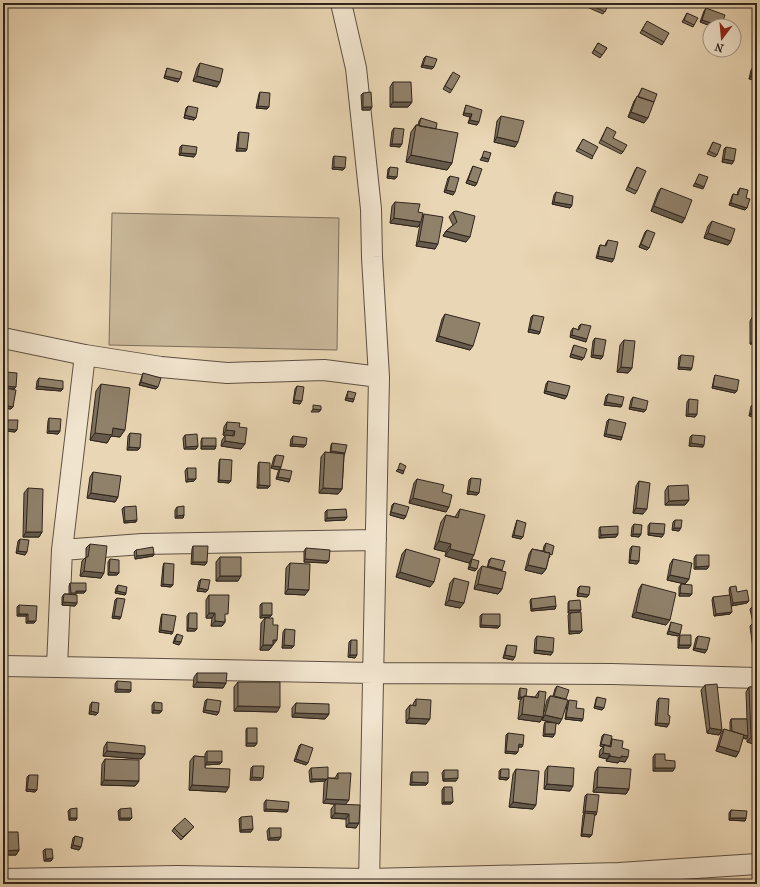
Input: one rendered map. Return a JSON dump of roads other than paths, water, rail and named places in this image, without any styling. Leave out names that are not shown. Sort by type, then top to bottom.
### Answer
[{"type":"street","points":[[341,3],[356,68],[371,209],[372,257],[379,377],[369,881]]},
{"type":"street","points":[[3,338],[85,355],[161,367],[227,373],[324,370],[379,377]]},
{"type":"street","points":[[57,666],[62,550],[85,355]]},
{"type":"street","points":[[62,550],[142,544],[376,540]]},
{"type":"street","points":[[3,666],[373,673],[612,674],[757,678]]},
{"type":"street","points":[[3,879],[177,876],[369,881],[518,880],[757,864]]}]
